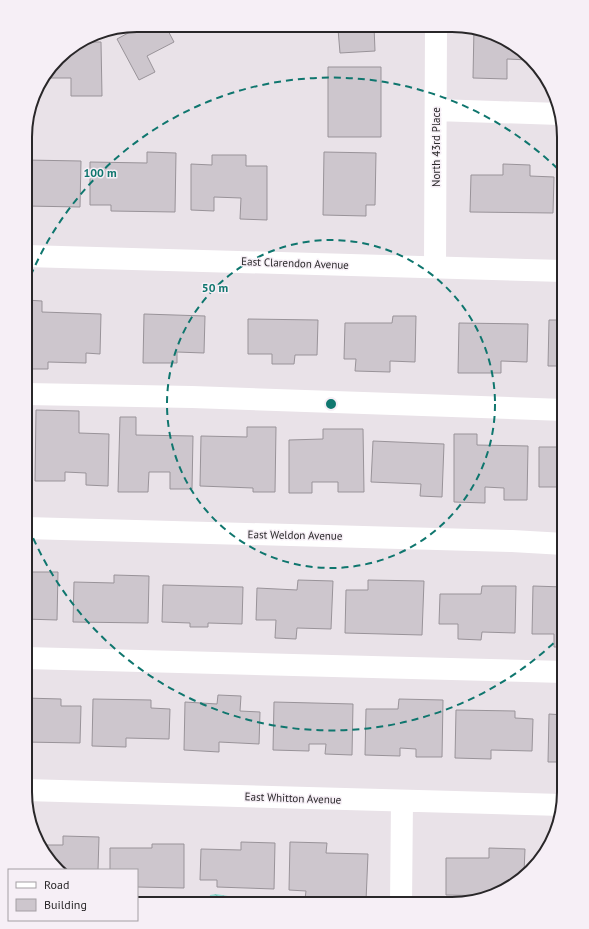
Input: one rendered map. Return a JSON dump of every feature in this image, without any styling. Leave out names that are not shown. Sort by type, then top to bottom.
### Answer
[{"type":"street","name":"North 43rd Place","points":[[435,267],[436,32]]},
{"type":"street","points":[[436,110],[554,114]]},
{"type":"street","name":"East Clarendon Avenue","points":[[32,256],[557,271]]},
{"type":"street","points":[[32,394],[557,410]]},
{"type":"street","name":"East Weldon Avenue","points":[[32,528],[512,541],[557,544]]},
{"type":"street","points":[[32,658],[557,672]]},
{"type":"street","name":"East Whitton Avenue","points":[[32,790],[556,805]]},
{"type":"street","points":[[401,897],[402,801]]},
{"type":"water","points":[[216,894],[243,897],[210,897],[210,895]]},
{"type":"building","points":[[169,32],[174,42],[147,56],[155,72],[139,80],[117,39],[129,33]]},
{"type":"building","points":[[338,32],[374,32],[375,51],[340,53]]},
{"type":"building","points":[[474,35],[492,40],[504,46],[522,60],[507,59],[507,79],[473,78]]},
{"type":"building","points":[[93,42],[101,42],[102,96],[71,96],[71,78],[51,78],[68,58],[84,46]]},
{"type":"building","points":[[328,67],[381,67],[381,137],[328,137]]},
{"type":"building","points":[[147,152],[176,153],[175,212],[111,211],[111,205],[90,205],[90,162],[147,163]]},
{"type":"building","points":[[324,152],[376,153],[375,205],[366,205],[366,216],[323,215]]},
{"type":"building","points":[[212,155],[246,155],[246,166],[267,166],[267,220],[240,219],[241,198],[214,197],[214,211],[191,210],[191,164],[212,165]]},
{"type":"building","points":[[32,160],[81,161],[80,207],[32,206]]},
{"type":"building","points":[[503,164],[530,165],[530,176],[554,177],[553,213],[470,212],[471,175],[503,175]]},
{"type":"building","points":[[32,300],[42,301],[42,312],[101,314],[100,354],[86,353],[86,363],[48,362],[48,369],[32,369]]},
{"type":"building","points":[[144,314],[205,316],[204,353],[177,352],[177,363],[143,363]]},
{"type":"building","points":[[393,316],[416,316],[415,362],[390,361],[390,372],[355,371],[356,359],[344,359],[345,323],[392,323]]},
{"type":"building","points":[[248,319],[318,320],[317,355],[295,355],[294,364],[272,364],[272,354],[248,354]]},
{"type":"building","points":[[549,320],[557,320],[557,366],[548,366]]},
{"type":"building","points":[[459,323],[528,324],[527,362],[501,361],[501,373],[458,373]]},
{"type":"building","points":[[36,410],[79,411],[79,433],[109,434],[108,486],[86,485],[86,473],[65,472],[65,481],[35,481]]},
{"type":"building","points":[[120,417],[136,417],[136,435],[193,436],[192,489],[170,489],[170,472],[149,472],[148,492],[118,492]]},
{"type":"building","points":[[247,427],[276,427],[275,492],[253,492],[253,488],[200,486],[201,436],[247,437]]},
{"type":"building","points":[[323,429],[363,429],[364,492],[338,492],[338,482],[312,482],[312,493],[289,493],[289,440],[323,439]]},
{"type":"building","points":[[454,434],[477,434],[477,445],[528,446],[527,500],[504,500],[504,488],[485,487],[485,503],[454,502]]},
{"type":"building","points":[[373,441],[444,444],[442,497],[420,496],[421,484],[371,482]]},
{"type":"building","points":[[539,447],[557,447],[557,487],[539,487]]},
{"type":"building","points":[[32,572],[58,572],[57,620],[32,619]]},
{"type":"building","points":[[114,575],[149,576],[148,623],[73,622],[74,582],[114,583]]},
{"type":"building","points":[[298,580],[333,581],[331,629],[297,628],[296,639],[275,638],[276,620],[256,620],[257,588],[297,590]]},
{"type":"building","points":[[368,580],[424,581],[422,635],[345,633],[346,590],[368,590]]},
{"type":"building","points":[[163,585],[243,587],[242,624],[208,623],[208,627],[190,627],[190,623],[162,622]]},
{"type":"building","points":[[482,586],[516,586],[515,633],[482,632],[481,640],[458,639],[458,624],[439,624],[440,594],[481,594]]},
{"type":"building","points":[[533,586],[557,587],[557,647],[554,647],[554,634],[532,634]]},
{"type":"building","points":[[218,695],[241,696],[240,711],[260,712],[259,744],[219,742],[219,752],[184,750],[185,702],[217,704]]},
{"type":"building","points":[[32,698],[61,699],[61,706],[81,706],[80,743],[32,742]]},
{"type":"building","points":[[93,699],[151,700],[151,708],[170,709],[169,739],[126,738],[126,747],[92,746]]},
{"type":"building","points":[[399,699],[443,700],[442,757],[416,757],[416,749],[400,748],[400,756],[365,755],[366,709],[398,709]]},
{"type":"building","points":[[274,702],[353,704],[352,755],[325,754],[326,744],[309,744],[309,751],[273,750]]},
{"type":"building","points":[[456,710],[515,711],[515,718],[533,719],[532,751],[491,750],[491,759],[455,758]]},
{"type":"building","points":[[549,714],[557,715],[557,762],[548,762]]},
{"type":"building","points":[[63,836],[99,837],[98,869],[66,869],[54,856],[47,845],[63,845]]},
{"type":"building","points":[[241,842],[275,843],[274,889],[217,887],[217,880],[200,880],[201,849],[241,850]]},
{"type":"building","points":[[290,842],[327,843],[326,853],[368,854],[366,897],[305,897],[306,891],[289,890]]},
{"type":"building","points":[[152,844],[184,844],[184,888],[138,887],[138,869],[110,869],[110,848],[152,848]]},
{"type":"building","points":[[489,848],[525,849],[524,868],[504,883],[492,889],[472,895],[446,895],[446,858],[489,858]]}]
